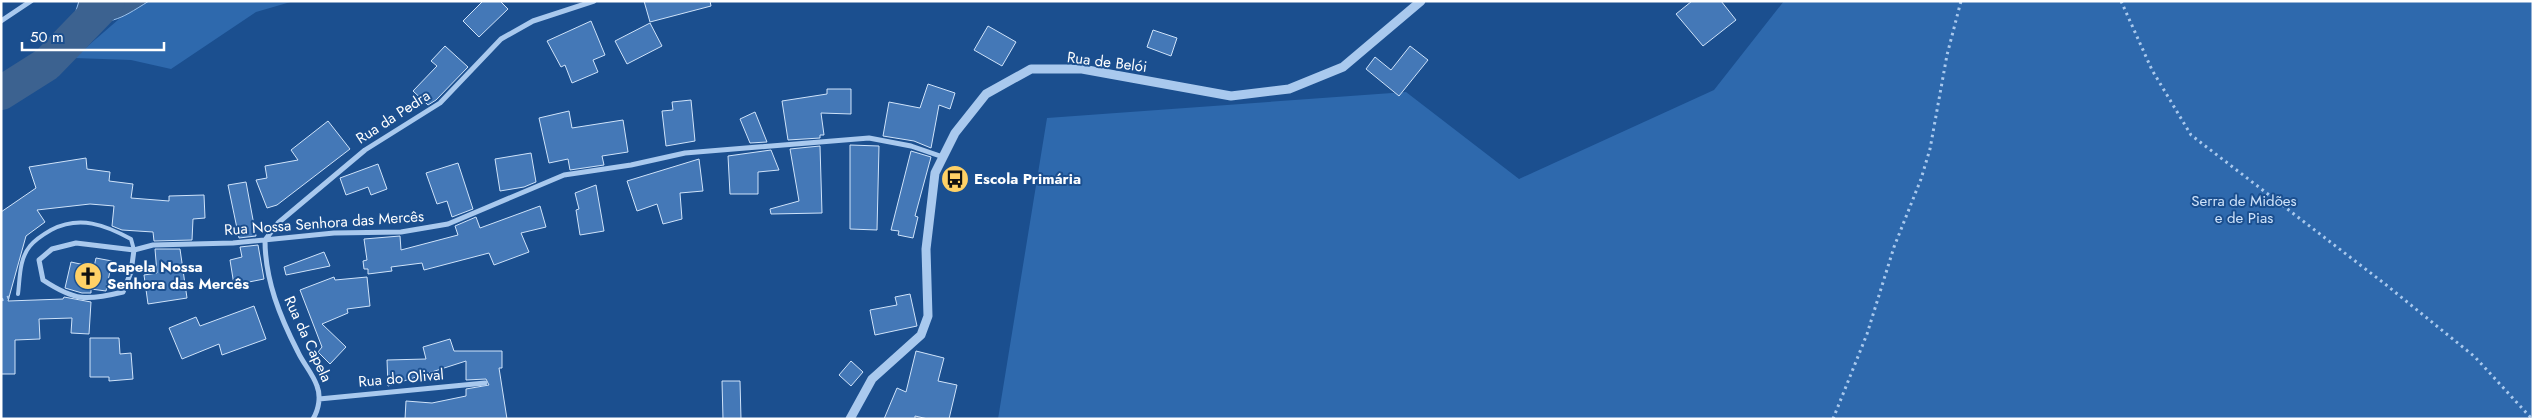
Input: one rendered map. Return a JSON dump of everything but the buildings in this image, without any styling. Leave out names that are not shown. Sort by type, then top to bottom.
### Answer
[{"type":"street","points":[[1,21],[31,1]]},
{"type":"street","name":"Rua da Pedra","points":[[265,240],[278,223],[365,150],[440,103],[501,39],[533,21],[594,1]]},
{"type":"street","name":"Rua de Belói","points":[[850,419],[872,379],[921,335],[928,316],[927,240],[935,173],[954,133],[986,94],[1031,70],[1082,70],[1231,96],[1290,89],[1343,67],[1422,1]]},
{"type":"street","name":"Rua Nossa Senhora das Mercês","points":[[134,250],[131,272],[123,292],[93,300],[65,295],[43,280],[39,260],[52,248],[76,244],[134,250],[154,245],[265,240],[334,233],[401,232],[448,224],[564,175],[631,164],[685,152],[869,138],[911,146],[943,157]]},
{"type":"street","name":"Rua da Capela","points":[[265,240],[265,265],[276,304],[294,344],[317,385],[319,398],[314,419]]},
{"type":"street","name":"Rua do Olival","points":[[319,398],[485,383]]},
{"type":"lane","points":[[18,294],[21,266],[29,247],[43,235],[62,224],[90,222],[108,227],[131,239],[134,250]]},
{"type":"path","points":[[1833,419],[1868,334],[1894,247],[1928,157],[1947,55],[1961,1]]},
{"type":"path","points":[[2121,1],[2152,70],[2191,135],[2385,284],[2475,357],[2532,419]]},
{"type":"green space","points":[[149,1],[294,1],[256,12],[171,69],[131,60],[74,58],[119,19]]},
{"type":"green space","name":"Serra de Midões e de Pias","points":[[1784,1],[2533,1],[2533,419],[998,419],[1047,118],[1406,92],[1519,179],[1714,90]]},
{"type":"shaded area","points":[[79,1],[149,1],[121,17],[113,20],[97,21],[74,17]]},
{"type":"waterway","points":[[1,93],[47,64],[108,1]]},
{"type":"place","name":"Escola Primária","points":[[955,179]]},
{"type":"place","name":"Capela Nossa Senhora das Mercês","points":[[88,276]]}]
